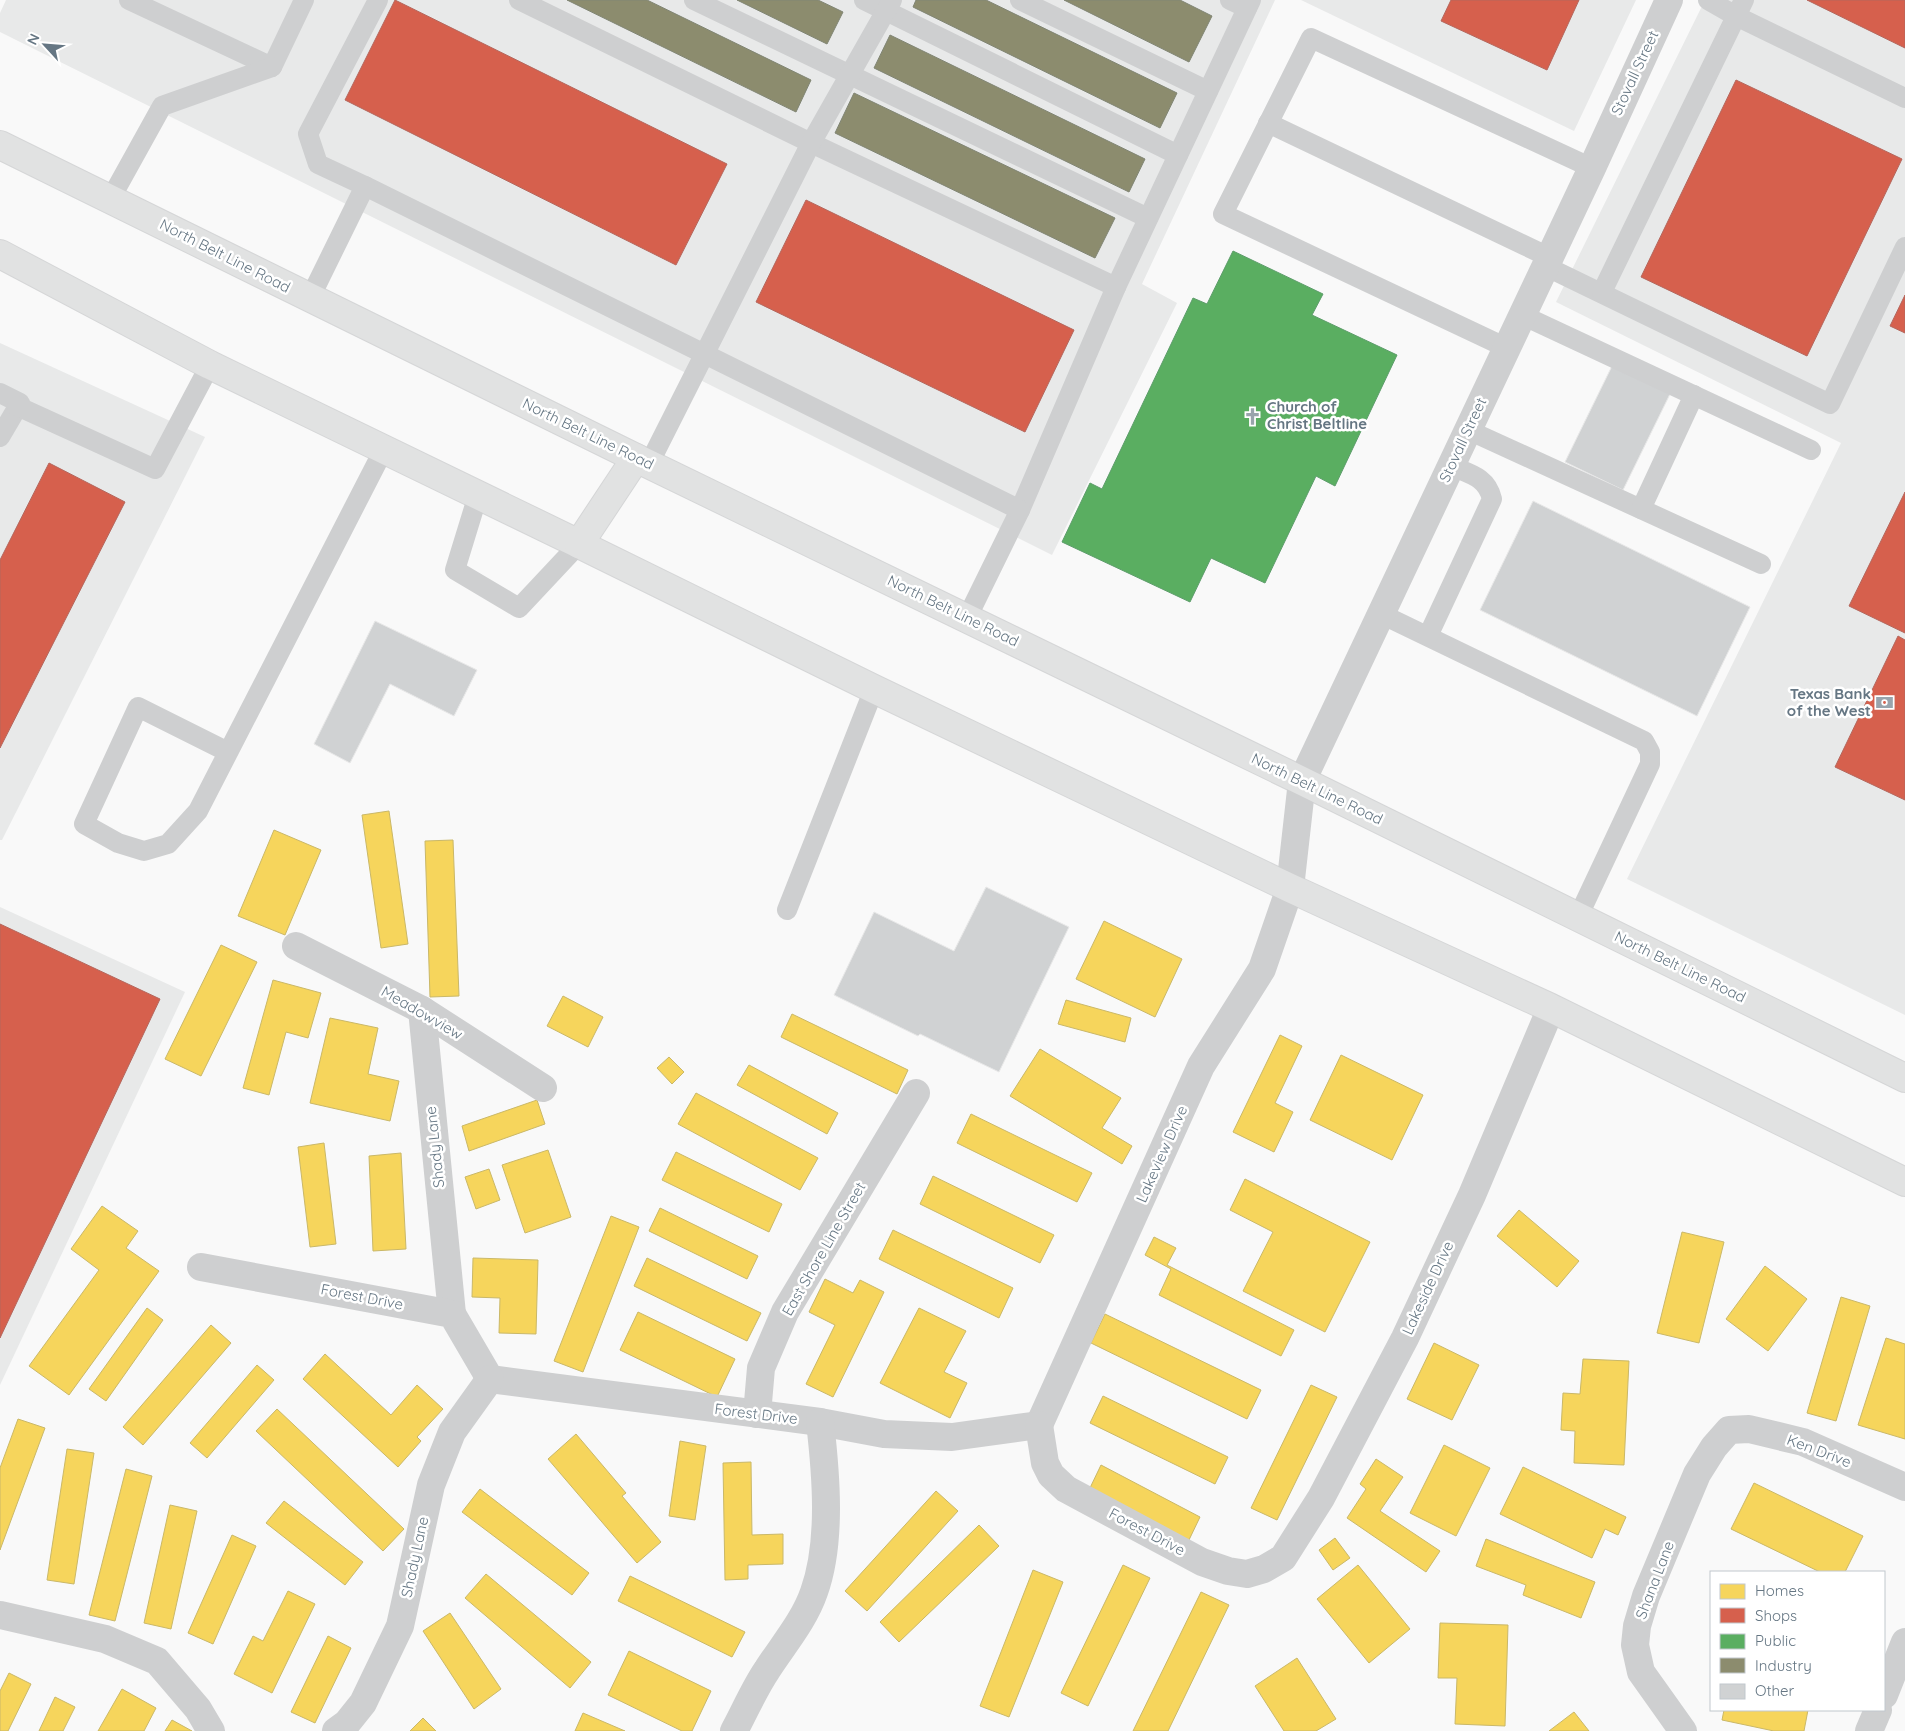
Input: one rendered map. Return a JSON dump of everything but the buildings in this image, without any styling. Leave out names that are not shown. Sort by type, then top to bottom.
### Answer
[{"type":"main road","name":"North Belt Line Road","points":[[0,145],[643,461],[1302,781],[1905,1078]]},
{"type":"main road","points":[[0,254],[210,365],[874,689],[1290,888],[1551,1008],[1905,1182]]},
{"type":"main road","points":[[579,544],[643,461]]},
{"type":"street","name":"Stovall Street","points":[[1290,888],[1302,781],[1592,168],[1669,0]]},
{"type":"street","name":"Lakeview Drive","points":[[1039,1425],[1202,1066],[1262,969],[1290,888]]},
{"type":"street","name":"Meadowview","points":[[296,946],[422,1010],[543,1088]]},
{"type":"street","name":"Lakeside Drive","points":[[1283,1558],[1321,1498],[1405,1338],[1472,1195],[1551,1008]]},
{"type":"street","name":"Shady Lane","points":[[422,1010],[452,1314]]},
{"type":"street","name":"East Shore Line Street","points":[[757,1414],[761,1368],[785,1312],[916,1094]]},
{"type":"street","name":"Forest Drive","points":[[201,1267],[452,1314]]},
{"type":"street","points":[[452,1314],[490,1379]]},
{"type":"street","name":"Forest Drive","points":[[490,1379],[820,1422],[884,1434],[952,1437],[1039,1425],[1045,1463],[1051,1475],[1075,1493],[1202,1562],[1228,1571],[1247,1574],[1264,1569],[1283,1558]]},
{"type":"street","name":"Shady Lane","points":[[336,1731],[347,1723],[363,1703],[400,1626],[431,1485],[452,1432],[490,1379]]},
{"type":"street","points":[[734,1731],[765,1672],[800,1622],[814,1593],[823,1563],[826,1479],[820,1422]]},
{"type":"street","name":"Ken Drive","points":[[1729,1430],[1749,1429],[1803,1442],[1905,1487]]},
{"type":"street","name":"Shana Lane","points":[[1683,1731],[1641,1672],[1635,1645],[1637,1626],[1646,1596],[1697,1474],[1714,1447],[1729,1430]]},
{"type":"street","points":[[0,1615],[105,1639],[157,1661],[198,1709],[211,1731]]},
{"type":"street","points":[[1885,1692],[1905,1642]]},
{"type":"street","points":[[1869,1731],[1878,1711]]},
{"type":"lane","points":[[129,0],[272,67]]},
{"type":"lane","points":[[111,198],[162,106],[272,67],[304,0]]},
{"type":"lane","points":[[378,0],[308,134],[318,164],[1020,510]]},
{"type":"lane","points":[[694,0],[1148,218]]},
{"type":"lane","points":[[864,0],[889,6],[1178,155]]},
{"type":"lane","points":[[1020,0],[1208,91]]},
{"type":"lane","points":[[1708,0],[1740,8],[1905,98]]},
{"type":"lane","points":[[529,2],[811,142],[1116,287]]},
{"type":"lane","points":[[967,618],[1020,510],[1116,287],[1208,91],[1242,3]]},
{"type":"lane","points":[[643,461],[704,353],[811,142],[889,6]]},
{"type":"lane","points":[[1602,292],[1740,8]]},
{"type":"lane","points":[[1507,348],[1222,214],[1311,38],[1592,168]]},
{"type":"lane","points":[[1268,123],[1547,262],[1602,292],[1830,404],[1905,247]]},
{"type":"lane","points":[[310,298],[365,186]]},
{"type":"lane","points":[[1522,315],[1811,450]]},
{"type":"lane","points":[[17,406],[155,469],[210,365]]},
{"type":"lane","points":[[0,393],[20,403],[0,437]]},
{"type":"lane","points":[[1641,509],[1694,395]]},
{"type":"lane","points":[[1468,430],[1760,564]]},
{"type":"lane","points":[[228,752],[138,708],[84,824],[118,842],[144,851],[168,844],[198,811],[384,449]]},
{"type":"lane","points":[[1428,636],[1492,499],[1484,481],[1451,466]]},
{"type":"lane","points":[[478,495],[455,570],[518,608],[579,544]]},
{"type":"lane","points":[[1381,614],[1644,741],[1650,752],[1650,764],[1578,917]]},
{"type":"lane","points":[[787,910],[874,689]]},
{"type":"shaded area","points":[[6,0],[1275,0],[1142,284],[1177,303],[1052,555],[0,32],[0,13]]},
{"type":"shaded area","points":[[1301,0],[1636,0],[1574,131]]},
{"type":"shaded area","points":[[1705,0],[1905,0],[1905,1015],[1627,879],[1841,443],[1556,302]]},
{"type":"shaded area","points":[[0,343],[205,437],[2,840],[0,840]]},
{"type":"shaded area","points":[[0,907],[185,992],[0,1385]]},
{"type":"place","name":"Church of Christ Beltline","points":[[1253,416]]},
{"type":"place","name":"Texas Bank of the West","points":[[1885,703]]}]
